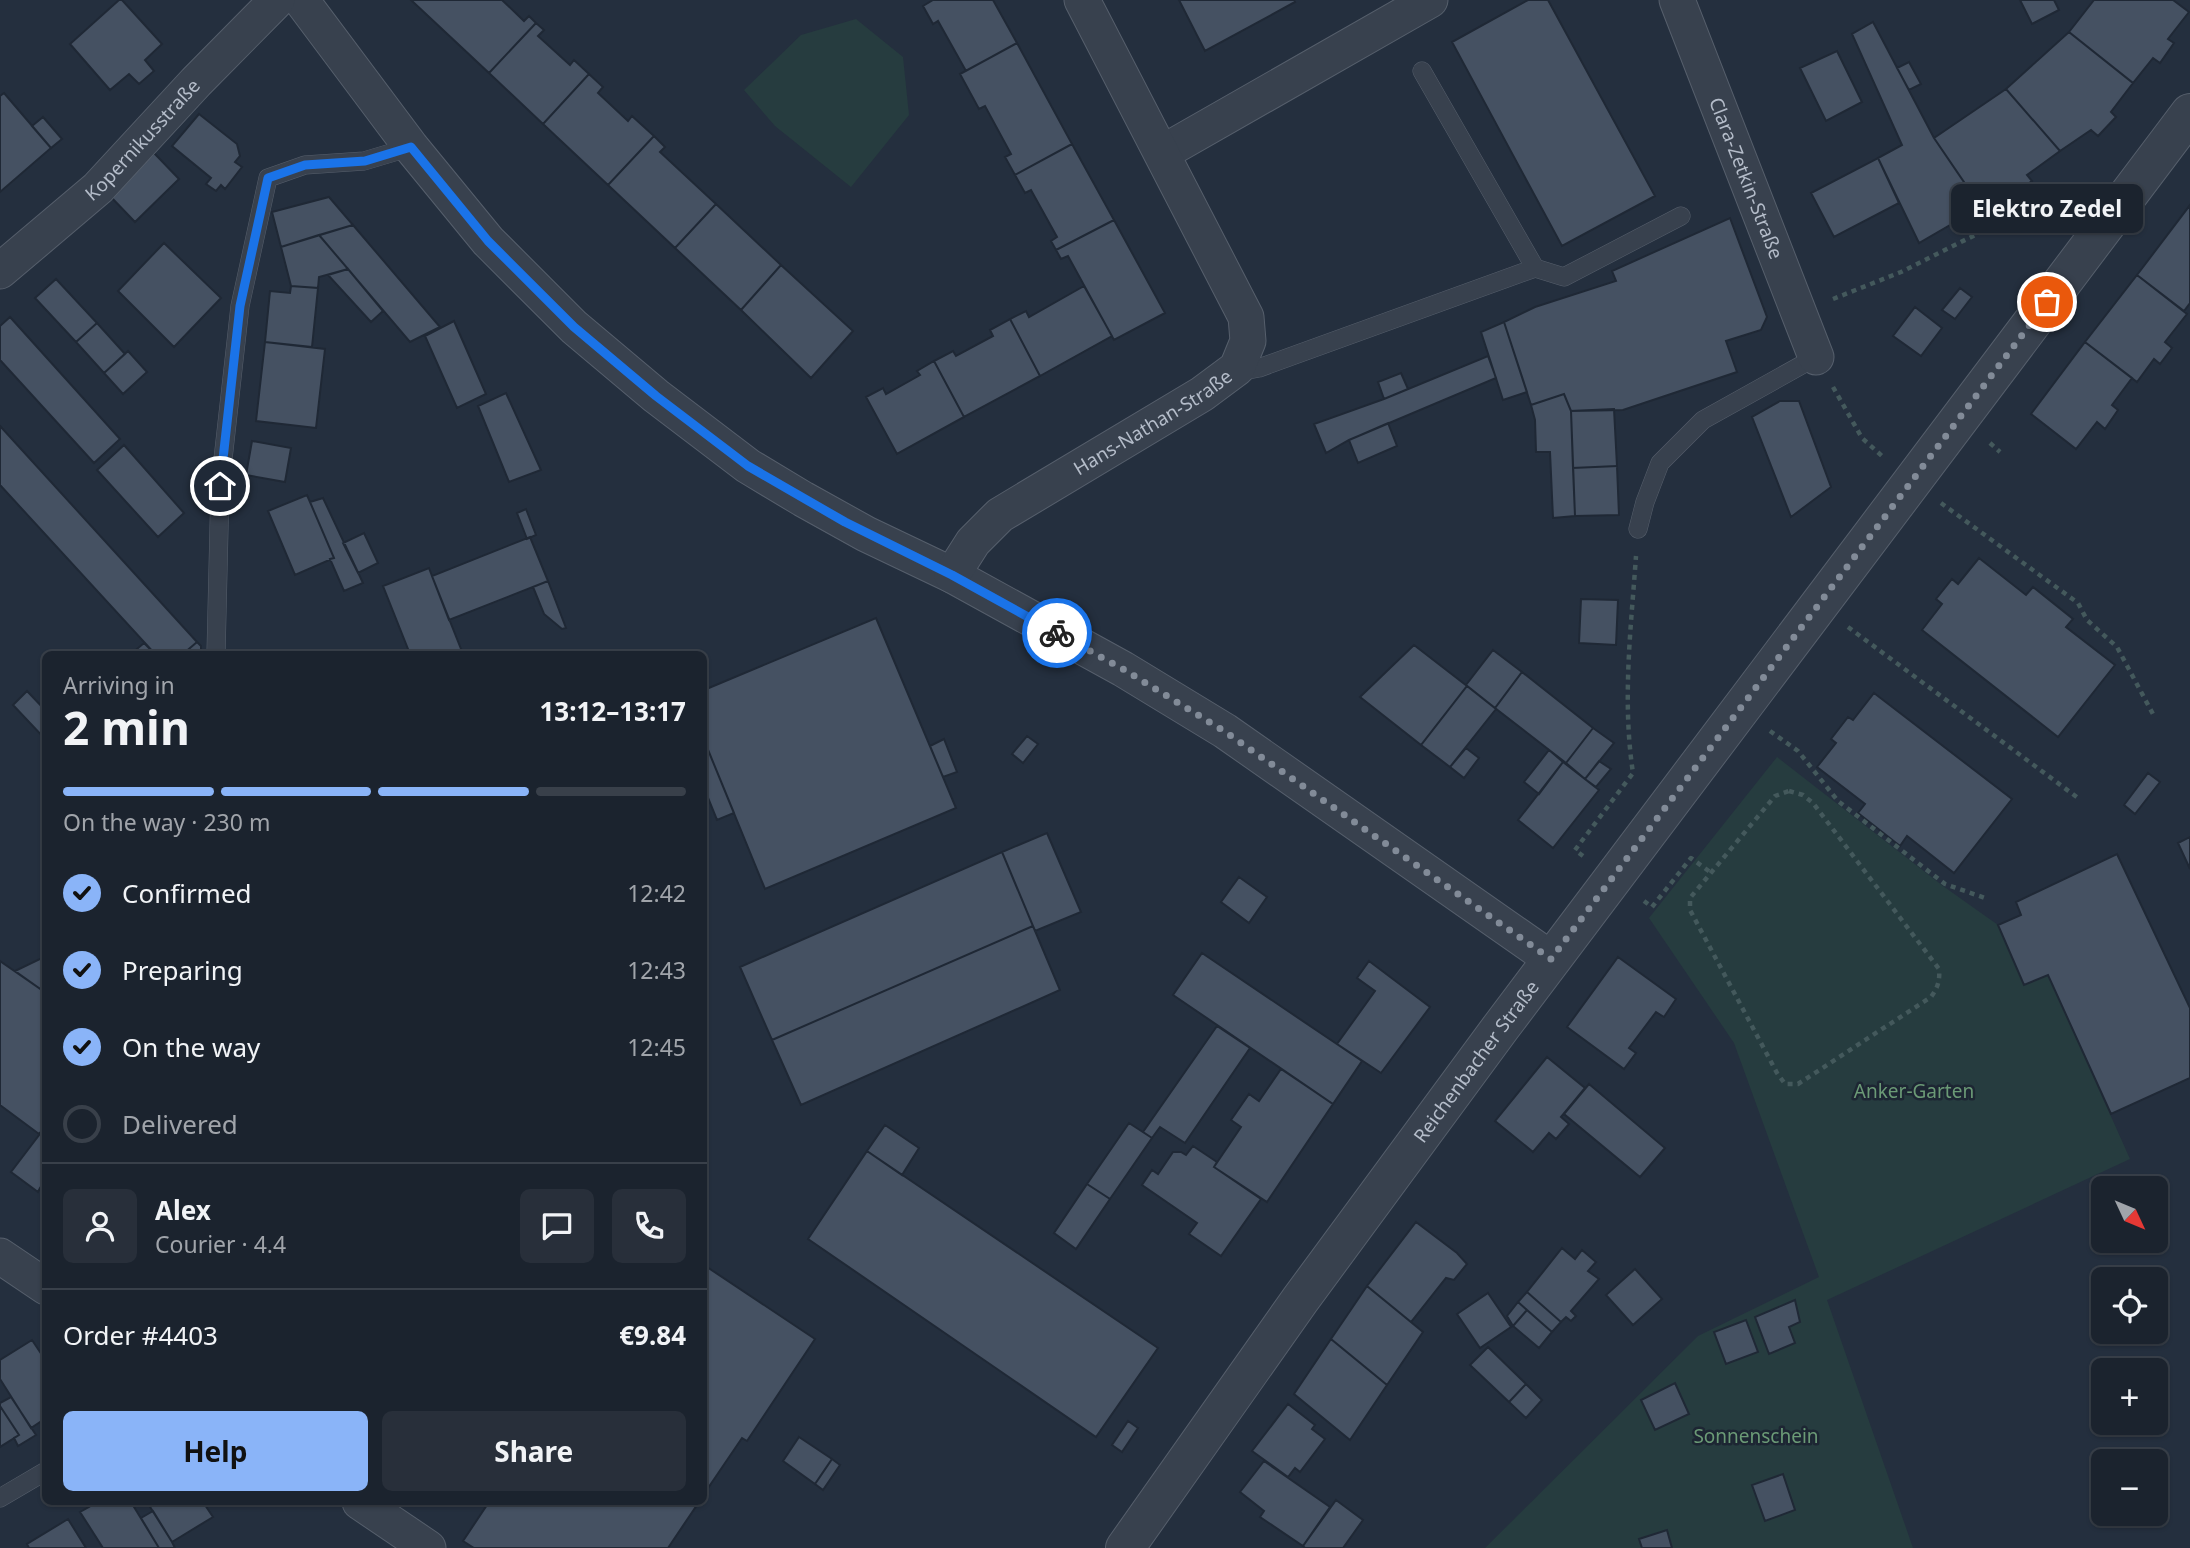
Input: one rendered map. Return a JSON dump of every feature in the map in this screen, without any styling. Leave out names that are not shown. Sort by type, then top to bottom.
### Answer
[{"type":"street","name":"Kopernikusstraße","points":[[0,271],[98,188],[276,0]]},
{"type":"street","points":[[301,0],[411,147],[488,241],[574,327],[656,396],[748,466],[781,486],[866,534],[952,575],[1123,669],[1224,731],[1551,959]]},
{"type":"street","name":"Hans-Nathan-Straße","points":[[952,575],[972,542],[1013,505],[1202,394],[1237,368],[1248,341],[1246,317],[1082,0]]},
{"type":"street","points":[[1162,153],[1430,0]]},
{"type":"street","name":"Clara-Zetkin-Straße","points":[[1677,0],[1816,357]]},
{"type":"street","name":"Reichenbacher Straße","points":[[1125,1548],[1300,1300],[1551,959],[2190,113]]},
{"type":"street","points":[[0,1256],[42,1284]]},
{"type":"street","points":[[364,1505],[428,1548]]},
{"type":"lane","points":[[1422,71],[1535,268]]},
{"type":"lane","points":[[216,651],[220,486],[240,306],[268,178],[305,165],[365,161],[411,147]]},
{"type":"lane","points":[[1237,368],[1243,371],[1259,368],[1535,268],[1564,276],[1681,216]]},
{"type":"lane","points":[[1638,529],[1644,502],[1660,463],[1703,420],[1816,357]]},
{"type":"lane","points":[[0,1498],[42,1473]]},
{"type":"path","points":[[1799,312],[1901,272],[2020,213],[2094,240]]},
{"type":"path","points":[[1816,357],[1862,438],[1912,481],[2078,603],[2087,620],[2117,647],[2154,716]]},
{"type":"path","points":[[1638,529],[1628,672],[1628,738],[1633,773],[1576,850],[1652,907],[1691,858],[1710,872]]},
{"type":"path","points":[[1818,606],[2078,798]]},
{"type":"path","points":[[1790,745],[1798,751],[1838,801],[1945,884],[1985,898]]},
{"type":"path","points":[[1789,791],[1803,795],[1813,803],[1938,969],[1940,978],[1937,987],[1931,997],[1798,1084],[1785,1084],[1689,910],[1689,898],[1710,872],[1775,796],[1789,791]]},
{"type":"green space","points":[[856,19],[903,57],[909,115],[851,187],[775,126],[744,90],[801,35]]},
{"type":"green space","name":"Anker-Garten","points":[[1777,757],[1943,886],[1998,925],[2048,975],[2130,1159],[1827,1300],[1913,1548],[1485,1548],[1698,1336],[1819,1277],[1734,1043],[1649,918]]},
{"type":"building","points":[[122,0],[162,44],[145,60],[154,71],[139,84],[129,74],[110,90],[70,44]]},
{"type":"building","points":[[411,0],[502,0],[524,21],[529,16],[536,23],[489,73]]},
{"type":"building","points":[[933,0],[993,0],[1017,43],[966,71],[938,21],[933,24],[923,6]]},
{"type":"building","points":[[1179,0],[1294,0],[1295,2],[1205,51]]},
{"type":"building","points":[[1528,0],[1548,0],[1655,196],[1562,246],[1452,42]]},
{"type":"building","points":[[2020,0],[2054,0],[2059,10],[2032,24]]},
{"type":"building","points":[[2094,0],[2173,0],[2189,12],[2168,39],[2174,43],[2160,63],[2153,58],[2133,83],[2069,32]]},
{"type":"building","points":[[1873,22],[1934,138],[1981,207],[1919,243],[1878,158],[1902,145],[1852,34]]},
{"type":"building","points":[[536,23],[544,30],[538,36],[570,65],[574,60],[589,74],[543,124],[489,73]]},
{"type":"building","points":[[2069,32],[2133,83],[2111,112],[2116,117],[2098,136],[2091,130],[2060,151],[2006,89]]},
{"type":"building","points":[[1017,43],[1072,144],[1015,175],[1005,157],[1011,154],[985,106],[979,109],[960,74]]},
{"type":"building","points":[[1837,51],[1862,102],[1826,121],[1800,68]]},
{"type":"building","points":[[1909,62],[1921,84],[1909,90],[1897,68]]},
{"type":"building","points":[[589,74],[603,87],[598,93],[628,121],[632,116],[654,136],[608,185],[543,124]]},
{"type":"building","points":[[2006,89],[2060,151],[2027,175],[2032,181],[2013,194],[2008,188],[1981,207],[1934,138]]},
{"type":"building","points":[[4,93],[51,148],[0,192],[0,96]]},
{"type":"building","points":[[199,114],[237,144],[240,156],[235,162],[242,167],[225,189],[221,185],[216,191],[206,184],[211,178],[172,146]]},
{"type":"building","points":[[43,117],[62,139],[51,148],[32,126]]},
{"type":"building","points":[[654,136],[665,147],[660,152],[716,204],[675,248],[608,185]]},
{"type":"building","points":[[1072,144],[1114,220],[1056,250],[1051,241],[1057,237],[1031,190],[1025,193],[1015,175]]},
{"type":"building","points":[[154,153],[179,179],[135,222],[110,196]]},
{"type":"building","points":[[1878,158],[1899,203],[1834,237],[1811,193]]},
{"type":"building","points":[[329,197],[353,225],[281,247],[272,212]]},
{"type":"building","points":[[716,204],[781,265],[741,310],[675,248]]},
{"type":"building","points":[[2190,205],[2190,303],[2184,311],[2137,275]]},
{"type":"building","points":[[1730,218],[1767,317],[1761,330],[1726,341],[1737,372],[1623,410],[1571,411],[1564,394],[1531,405],[1504,322],[1535,307],[1616,281],[1612,271]]},
{"type":"building","points":[[1114,220],[1165,313],[1114,340],[1068,256],[1061,259],[1056,250]]},
{"type":"building","points":[[353,225],[440,327],[410,342],[319,235]]},
{"type":"building","points":[[319,235],[348,269],[319,277],[318,288],[291,286],[281,247]]},
{"type":"building","points":[[164,243],[221,298],[174,347],[118,291]]},
{"type":"building","points":[[781,265],[853,331],[811,378],[741,310]]},
{"type":"building","points":[[348,269],[383,311],[371,322],[328,275]]},
{"type":"building","points":[[2137,275],[2187,314],[2165,342],[2172,348],[2160,364],[2154,359],[2137,382],[2085,342]]},
{"type":"building","points":[[56,279],[97,323],[76,342],[35,298]]},
{"type":"building","points":[[291,286],[318,288],[312,347],[265,342],[270,291],[290,293]]},
{"type":"building","points":[[1084,286],[1112,336],[1040,376],[1010,319],[1026,311],[1029,317]]},
{"type":"building","points":[[1960,288],[1972,297],[1955,319],[1942,310]]},
{"type":"building","points":[[1915,307],[1942,328],[1921,356],[1893,336]]},
{"type":"building","points":[[10,317],[120,439],[94,463],[0,360],[0,326]]},
{"type":"building","points":[[1010,319],[1040,376],[964,417],[934,361],[953,351],[956,356],[993,336],[990,330]]},
{"type":"building","points":[[454,321],[486,394],[457,408],[425,336]]},
{"type":"building","points":[[1504,322],[1527,392],[1503,400],[1481,332]]},
{"type":"building","points":[[97,323],[125,354],[104,373],[76,342]]},
{"type":"building","points":[[265,342],[325,349],[316,428],[256,421]]},
{"type":"building","points":[[2085,342],[2132,378],[2112,405],[2118,410],[2105,429],[2097,422],[2076,449],[2031,414]]},
{"type":"building","points":[[128,351],[147,372],[123,394],[104,373]]},
{"type":"building","points":[[1488,356],[1496,378],[1349,440],[1326,453],[1314,424],[1384,399]]},
{"type":"building","points":[[934,361],[964,417],[897,454],[866,397],[883,388],[886,394],[920,375],[917,371]]},
{"type":"building","points":[[1401,373],[1408,389],[1384,399],[1378,382]]},
{"type":"building","points":[[506,393],[541,470],[509,482],[478,406]]},
{"type":"building","points":[[1564,394],[1571,411],[1575,516],[1553,518],[1550,452],[1536,452],[1535,420],[1531,405]]},
{"type":"building","points":[[1780,401],[1799,401],[1831,487],[1791,517],[1752,417]]},
{"type":"building","points":[[1614,409],[1617,466],[1573,468],[1571,411]]},
{"type":"building","points":[[1388,423],[1397,446],[1358,463],[1349,440]]},
{"type":"building","points":[[0,426],[197,642],[186,651],[152,651],[0,485]]},
{"type":"building","points":[[252,441],[291,448],[285,482],[246,475]]},
{"type":"building","points":[[124,445],[184,513],[158,537],[97,470]]},
{"type":"building","points":[[1617,466],[1619,515],[1575,516],[1573,468]]},
{"type":"building","points":[[307,495],[334,558],[295,575],[268,511]]},
{"type":"building","points":[[323,498],[363,583],[344,591],[330,559],[334,558],[310,502]]},
{"type":"building","points":[[526,509],[536,535],[527,539],[517,513]]},
{"type":"building","points":[[364,533],[378,563],[358,573],[343,543]]},
{"type":"building","points":[[530,537],[548,581],[449,620],[432,576]]},
{"type":"building","points":[[1979,558],[2026,595],[2033,587],[2073,619],[2066,627],[2115,665],[2058,737],[1922,630],[1942,604],[1936,599],[1952,579],[1958,584]]},
{"type":"building","points":[[429,568],[462,651],[409,651],[383,586]]},
{"type":"building","points":[[548,581],[566,628],[562,629],[544,614],[533,587]]},
{"type":"building","points":[[1581,599],[1618,600],[1616,645],[1579,643]]},
{"type":"building","points":[[876,618],[956,808],[765,889],[707,747],[707,689]]},
{"type":"building","points":[[197,642],[201,646],[201,651],[186,651]]},
{"type":"building","points":[[144,643],[152,651],[135,651]]},
{"type":"building","points":[[1414,645],[1467,686],[1421,745],[1360,697]]},
{"type":"building","points":[[1493,650],[1522,672],[1495,708],[1466,685]]},
{"type":"building","points":[[1522,672],[1593,728],[1566,763],[1495,708]]},
{"type":"building","points":[[1467,686],[1496,709],[1450,767],[1421,745]]},
{"type":"building","points":[[27,691],[42,707],[42,736],[13,705]]},
{"type":"building","points":[[1874,693],[2012,799],[1954,873],[1907,836],[1900,846],[1858,813],[1865,804],[1817,767],[1836,743],[1831,739],[1848,717],[1853,720]]},
{"type":"building","points":[[1593,728],[1614,743],[1585,779],[1566,763]]},
{"type":"building","points":[[1027,736],[1038,744],[1023,763],[1012,754]]},
{"type":"building","points":[[944,739],[957,772],[943,777],[930,746]]},
{"type":"building","points":[[707,747],[734,813],[717,820],[707,795]]},
{"type":"building","points":[[1466,748],[1479,758],[1464,778],[1450,767]]},
{"type":"building","points":[[1549,750],[1563,762],[1539,794],[1524,782]]},
{"type":"building","points":[[1599,761],[1611,769],[1596,787],[1585,779]]},
{"type":"building","points":[[1563,762],[1599,790],[1553,848],[1518,820]]},
{"type":"building","points":[[2148,773],[2160,782],[2135,814],[2124,805]]},
{"type":"building","points":[[1047,833],[1081,912],[1035,931],[1002,852]]},
{"type":"building","points":[[2190,837],[2190,869],[2178,843]]},
{"type":"building","points":[[1002,852],[1033,926],[772,1040],[740,967]]},
{"type":"building","points":[[2117,854],[2190,1008],[2190,1078],[2111,1114],[2048,975],[2024,985],[1998,925],[2021,915],[2016,902]]},
{"type":"building","points":[[1239,877],[1267,897],[1249,923],[1221,902]]},
{"type":"building","points":[[1033,926],[1060,990],[801,1105],[772,1040]]},
{"type":"building","points":[[1202,953],[1362,1061],[1333,1104],[1173,995]]},
{"type":"building","points":[[1618,957],[1676,999],[1664,1017],[1656,1012],[1629,1048],[1636,1053],[1624,1069],[1567,1027]]},
{"type":"building","points":[[42,958],[42,990],[15,971]]},
{"type":"building","points":[[0,961],[42,990],[42,1131],[39,1134],[0,1105]]},
{"type":"building","points":[[1369,961],[1430,1007],[1381,1073],[1337,1044],[1375,991],[1357,978]]},
{"type":"building","points":[[1217,1026],[1250,1048],[1185,1143],[1160,1127],[1152,1138],[1143,1132]]},
{"type":"building","points":[[1547,1057],[1585,1088],[1561,1117],[1569,1124],[1556,1139],[1549,1133],[1533,1152],[1495,1121]]},
{"type":"building","points":[[1281,1069],[1333,1104],[1267,1202],[1214,1167],[1241,1127],[1231,1120],[1249,1094],[1259,1101]]},
{"type":"building","points":[[1589,1084],[1665,1148],[1640,1177],[1564,1114]]},
{"type":"building","points":[[1129,1123],[1152,1138],[1110,1199],[1087,1184]]},
{"type":"building","points":[[885,1125],[919,1148],[902,1175],[867,1151]]},
{"type":"building","points":[[42,1131],[42,1190],[40,1188],[38,1192],[11,1172]]},
{"type":"building","points":[[1193,1146],[1217,1162],[1214,1167],[1261,1199],[1221,1256],[1189,1234],[1197,1223],[1142,1185],[1152,1170],[1158,1174],[1173,1152],[1186,1155]]},
{"type":"building","points":[[867,1151],[1158,1348],[1096,1437],[808,1239]]},
{"type":"building","points":[[1087,1184],[1110,1199],[1076,1249],[1054,1233]]},
{"type":"building","points":[[1416,1222],[1457,1253],[1467,1264],[1454,1280],[1446,1278],[1411,1322],[1367,1286]]},
{"type":"building","points":[[1562,1248],[1575,1259],[1582,1250],[1596,1262],[1588,1271],[1599,1279],[1571,1311],[1576,1316],[1571,1321],[1566,1317],[1561,1322],[1527,1292]]},
{"type":"building","points":[[707,1267],[815,1339],[747,1441],[742,1438],[707,1490]]},
{"type":"building","points":[[1635,1269],[1662,1299],[1633,1325],[1606,1295]]},
{"type":"building","points":[[1367,1286],[1423,1332],[1387,1385],[1331,1339]]},
{"type":"building","points":[[1527,1292],[1561,1322],[1552,1332],[1518,1302]]},
{"type":"building","points":[[1488,1293],[1511,1327],[1480,1348],[1457,1314]]},
{"type":"building","points":[[1795,1300],[1800,1322],[1789,1327],[1795,1343],[1769,1354],[1755,1317]]},
{"type":"building","points":[[1518,1302],[1527,1310],[1513,1326],[1507,1316]]},
{"type":"building","points":[[1527,1310],[1552,1332],[1539,1348],[1513,1326]]},
{"type":"building","points":[[1746,1320],[1758,1352],[1726,1364],[1714,1332]]},
{"type":"building","points":[[1331,1339],[1387,1385],[1350,1440],[1294,1394]]},
{"type":"building","points":[[32,1340],[42,1355],[42,1421],[31,1428],[0,1379],[0,1360]]},
{"type":"building","points":[[1488,1347],[1526,1384],[1509,1402],[1470,1365]]},
{"type":"building","points":[[1675,1383],[1689,1414],[1655,1430],[1641,1400]]},
{"type":"building","points":[[1526,1384],[1542,1400],[1526,1418],[1509,1402]]},
{"type":"building","points":[[11,1397],[36,1435],[18,1446],[14,1438],[19,1435],[0,1406],[0,1403]]},
{"type":"building","points":[[1288,1404],[1315,1425],[1312,1429],[1325,1439],[1300,1472],[1295,1468],[1288,1477],[1252,1451]]},
{"type":"building","points":[[0,1406],[19,1435],[0,1447]]},
{"type":"building","points":[[1128,1421],[1138,1428],[1122,1452],[1112,1445]]},
{"type":"building","points":[[799,1437],[832,1459],[815,1484],[783,1461]]},
{"type":"building","points":[[832,1459],[840,1465],[823,1490],[815,1484]]},
{"type":"building","points":[[1264,1461],[1330,1507],[1303,1546],[1260,1517],[1264,1511],[1240,1492]]},
{"type":"building","points":[[1783,1474],[1795,1510],[1765,1521],[1752,1485]]},
{"type":"building","points":[[1336,1500],[1363,1520],[1343,1548],[1305,1548],[1303,1546]]},
{"type":"building","points":[[93,1505],[133,1505],[159,1548],[103,1548],[80,1512]]},
{"type":"building","points":[[149,1505],[205,1505],[213,1517],[172,1542]]},
{"type":"building","points":[[487,1505],[697,1505],[668,1548],[474,1548],[463,1541]]},
{"type":"building","points":[[153,1511],[175,1548],[159,1548],[141,1518]]},
{"type":"building","points":[[68,1519],[86,1548],[29,1548],[27,1544]]},
{"type":"building","points":[[1667,1530],[1672,1548],[1642,1548],[1639,1539]]},
{"type":"way so far","points":[[1057,633],[1123,669],[1224,731],[1551,959],[2047,302]]},
{"type":"place","name":"Elektro Zedel","points":[[2047,302]]},
{"type":"route","points":[[220,486],[240,306],[268,178],[305,165],[365,161],[411,147],[488,241],[574,327],[656,396],[748,466],[866,534],[952,575],[1057,633]]},
{"type":"park label","name":"Sonnenschein","points":[[1756,1436]]}]
